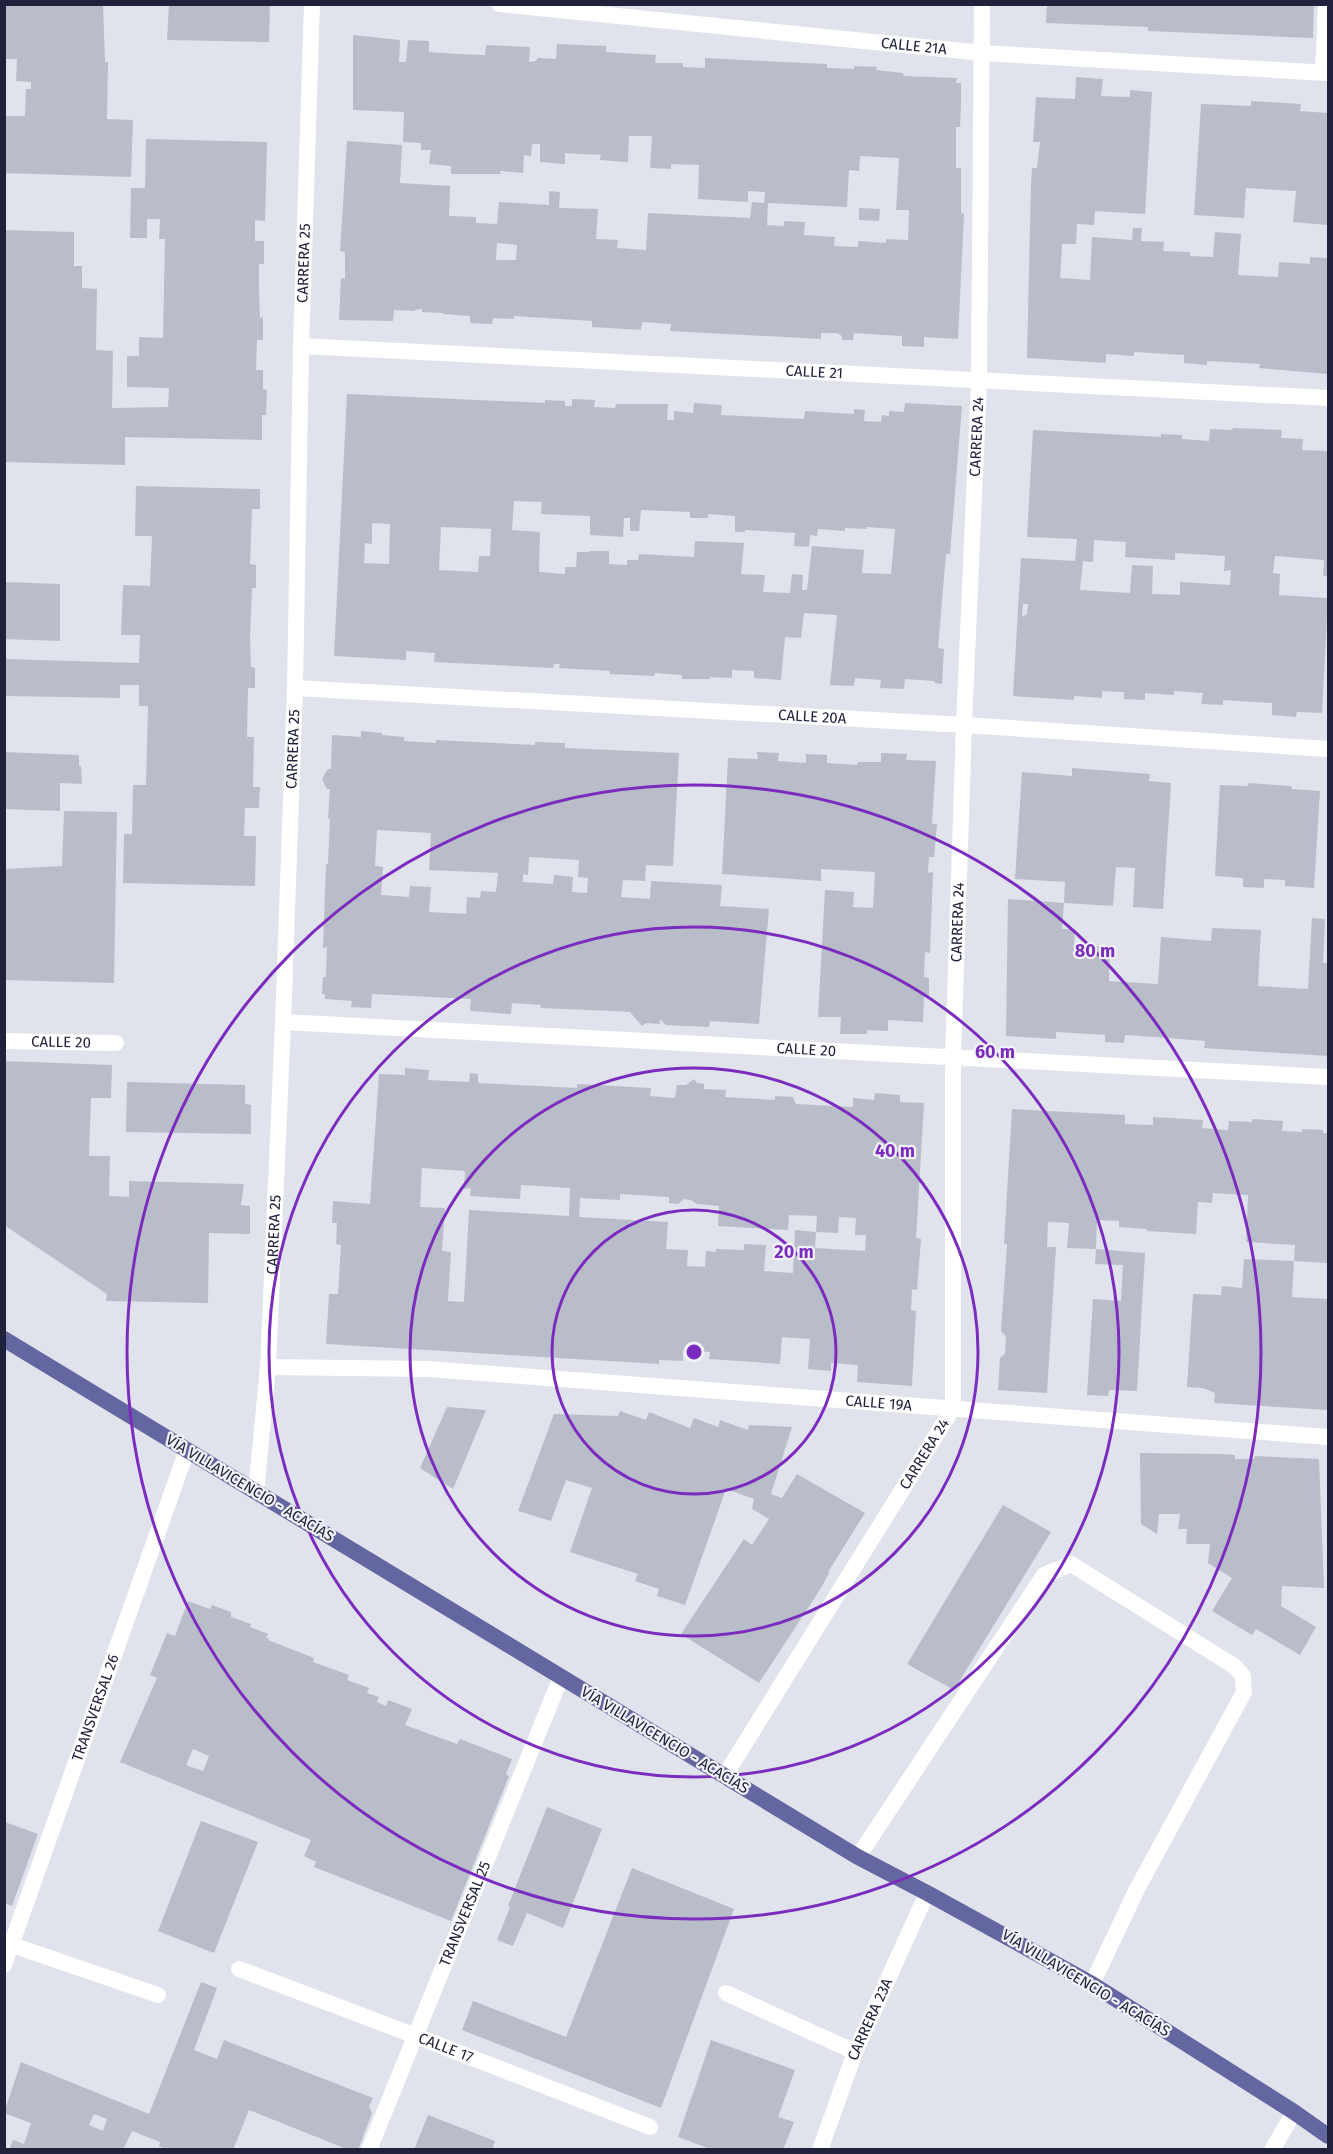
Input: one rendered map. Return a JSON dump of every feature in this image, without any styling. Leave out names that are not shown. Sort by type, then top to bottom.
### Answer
[{"type":"main road","name":"VÍA VILLAVICENCIO - ACACÍAS","points":[[4,1339],[858,1857],[1092,1983],[1329,2136]]},
{"type":"street","name":"CARRERA 25","points":[[256,1492],[268,1367],[283,1022],[295,688],[301,346],[312,4]]},
{"type":"street","name":"CALLE 21A","points":[[499,4],[983,53],[1326,72]]},
{"type":"street","name":"CARRERA 24","points":[[724,1777],[953,1408],[953,1058],[964,725],[979,382],[982,4]]},
{"type":"street","points":[[1326,4],[1326,72]]},
{"type":"street","name":"CALLE 21","points":[[301,346],[1329,398]]},
{"type":"street","name":"CALLE 20A","points":[[295,688],[964,725],[1329,749]]},
{"type":"street","name":"CALLE 20","points":[[283,1022],[1329,1077]]},
{"type":"street","name":"CALLE 20","points":[[4,1041],[116,1043]]},
{"type":"street","name":"CALLE 19A","points":[[268,1367],[428,1369],[1329,1437]]},
{"type":"street","name":"TRANSVERSAL 26","points":[[4,1965],[187,1450]]},
{"type":"street","points":[[858,1857],[1044,1575],[1071,1564],[1234,1666],[1243,1676],[1244,1692],[1137,1889],[1092,1983]]},
{"type":"street","name":"TRANSVERSAL 25","points":[[369,2150],[561,1677]]},
{"type":"street","name":"CARRERA 23A","points":[[820,2150],[855,2052],[927,1893]]},
{"type":"street","points":[[12,1945],[158,1995]]},
{"type":"street","name":"CALLE 17","points":[[239,1969],[650,2127]]},
{"type":"street","points":[[726,1993],[855,2052]]},
{"type":"street","points":[[1272,2150],[1294,2112]]},
{"type":"building","points":[[4,4],[103,4],[105,62],[108,62],[107,119],[133,120],[131,177],[4,173],[4,116],[25,116],[26,89],[31,89],[31,82],[16,81],[17,59],[4,59]]},
{"type":"building","points":[[169,4],[270,4],[269,42],[167,40]]},
{"type":"building","points":[[1047,4],[1314,4],[1313,38],[1148,31],[1148,27],[1046,23]]},
{"type":"building","points":[[353,35],[400,40],[399,62],[406,62],[408,40],[429,41],[429,52],[457,54],[485,55],[486,45],[530,47],[529,62],[536,61],[538,58],[556,59],[557,44],[606,46],[606,52],[656,55],[655,63],[683,63],[683,67],[705,68],[705,58],[827,64],[827,68],[877,67],[876,70],[903,73],[904,76],[957,78],[956,83],[961,83],[961,107],[960,127],[956,127],[956,168],[961,168],[961,213],[964,214],[958,339],[924,337],[924,347],[902,346],[902,336],[854,333],[853,340],[842,340],[842,336],[837,333],[821,333],[821,339],[670,331],[671,324],[642,322],[641,330],[592,327],[592,321],[514,316],[514,319],[493,318],[492,324],[470,323],[470,316],[422,312],[422,309],[394,310],[393,321],[339,320],[341,278],[345,279],[345,252],[340,251],[347,141],[402,145],[400,183],[450,186],[449,216],[476,217],[476,223],[497,224],[499,202],[549,205],[549,191],[560,192],[559,208],[598,209],[596,239],[618,240],[617,248],[646,250],[648,213],[750,218],[752,202],[764,203],[765,192],[748,191],[748,202],[698,199],[699,165],[671,164],[671,169],[650,168],[652,136],[629,136],[628,162],[600,160],[601,155],[565,153],[565,164],[540,162],[540,144],[532,144],[531,156],[524,155],[523,173],[500,171],[501,174],[451,174],[451,166],[429,164],[431,150],[421,150],[421,143],[403,142],[404,112],[353,110]],"holes":[[[860,156],[899,158],[896,210],[909,210],[908,240],[886,239],[886,243],[858,241],[858,247],[834,246],[835,237],[804,235],[805,222],[784,221],[784,226],[767,225],[768,203],[847,207],[849,170],[859,171]],[[497,243],[517,245],[516,260],[496,260]]]},
{"type":"building","points":[[1076,77],[1103,79],[1101,96],[1130,97],[1130,90],[1152,92],[1145,214],[1095,211],[1094,225],[1077,224],[1076,244],[1062,244],[1060,278],[1090,280],[1092,237],[1132,240],[1133,228],[1142,228],[1141,241],[1164,242],[1163,251],[1190,252],[1190,256],[1213,257],[1215,232],[1241,234],[1238,275],[1278,277],[1279,262],[1310,264],[1310,257],[1328,258],[1328,374],[1259,368],[1260,364],[1207,361],[1207,365],[1184,363],[1184,355],[1134,352],[1134,356],[1106,354],[1106,363],[1027,358],[1031,184],[1032,168],[1037,168],[1040,142],[1033,142],[1036,97],[1075,99]]},
{"type":"building","points":[[1251,101],[1301,104],[1300,111],[1328,113],[1328,225],[1293,222],[1296,191],[1246,188],[1244,218],[1194,215],[1201,104],[1251,106]]},
{"type":"building","points":[[146,139],[267,142],[265,221],[255,220],[255,241],[264,241],[264,264],[259,264],[260,318],[263,317],[263,340],[257,340],[256,370],[263,370],[263,389],[267,390],[266,415],[262,415],[262,440],[125,437],[125,465],[4,462],[4,230],[74,232],[74,266],[82,266],[82,288],[97,289],[96,350],[113,351],[112,408],[168,407],[169,388],[127,387],[127,356],[139,356],[139,337],[163,338],[165,239],[159,239],[160,219],[147,219],[147,238],[130,238],[131,188],[145,188]]},
{"type":"building","points":[[859,208],[880,209],[879,221],[859,220]]},
{"type":"building","points":[[347,394],[545,403],[545,400],[565,401],[565,406],[572,406],[572,399],[595,400],[594,407],[615,408],[616,404],[668,404],[667,420],[674,420],[674,411],[693,413],[694,403],[722,405],[721,415],[804,419],[805,411],[854,414],[854,409],[865,410],[864,421],[881,422],[882,415],[889,416],[889,411],[904,412],[905,403],[962,406],[950,554],[946,554],[938,648],[944,649],[942,684],[934,681],[905,679],[904,689],[880,688],[881,680],[855,678],[854,686],[830,685],[837,615],[804,613],[801,638],[785,637],[781,680],[754,678],[754,671],[732,670],[732,678],[682,679],[682,675],[610,674],[610,671],[559,668],[560,664],[554,664],[553,668],[434,662],[435,653],[406,651],[406,660],[334,656]],"holes":[[[514,501],[542,502],[541,514],[590,516],[590,535],[623,537],[624,518],[630,518],[630,531],[639,531],[641,510],[690,512],[690,518],[708,518],[708,514],[735,516],[735,532],[745,532],[745,530],[795,533],[794,546],[809,547],[810,535],[817,536],[818,529],[845,531],[845,528],[867,529],[867,527],[895,529],[891,574],[862,573],[864,550],[812,546],[807,590],[802,590],[803,575],[792,574],[790,593],[763,592],[765,575],[741,574],[744,543],[695,541],[694,557],[639,554],[638,560],[627,560],[627,565],[609,564],[609,551],[577,552],[576,567],[565,567],[565,574],[539,572],[540,532],[512,530]],[[372,523],[390,524],[389,564],[364,563],[365,543],[372,544]],[[441,527],[491,529],[490,556],[479,556],[478,572],[439,570]]]},
{"type":"building","points":[[1233,428],[1282,430],[1281,438],[1303,439],[1302,450],[1328,451],[1328,576],[1323,576],[1324,560],[1275,556],[1273,573],[1280,574],[1279,595],[1328,598],[1322,713],[1297,712],[1296,717],[1272,715],[1272,703],[1223,700],[1223,705],[1201,704],[1203,693],[1174,691],[1174,695],[1145,693],[1145,700],[1124,699],[1124,692],[1102,691],[1102,698],[1074,696],[1074,700],[1013,696],[1021,558],[1075,561],[1077,539],[1027,537],[1033,430],[1161,437],[1161,434],[1182,435],[1182,439],[1209,441],[1210,429],[1232,430]],"holes":[[[1094,540],[1126,542],[1125,557],[1175,560],[1175,553],[1225,556],[1224,571],[1231,570],[1230,585],[1180,582],[1180,595],[1152,594],[1153,566],[1132,565],[1130,593],[1080,590],[1083,561],[1093,562]],[[1023,604],[1028,604],[1027,614],[1022,617]]]},
{"type":"building","points":[[136,486],[260,489],[260,509],[252,509],[250,564],[256,565],[256,588],[252,588],[250,638],[251,667],[255,668],[255,688],[248,688],[247,737],[254,737],[253,787],[260,787],[259,808],[245,808],[244,836],[256,836],[255,886],[123,883],[124,834],[132,834],[133,785],[146,785],[148,706],[139,706],[139,685],[120,685],[120,698],[4,696],[4,659],[139,663],[140,635],[121,635],[123,585],[150,586],[152,536],[135,536]]},
{"type":"building","points":[[4,582],[60,584],[60,641],[4,639]]},
{"type":"building","points":[[361,731],[404,737],[404,741],[436,743],[436,740],[535,745],[535,742],[565,743],[565,748],[679,753],[673,866],[646,865],[645,881],[623,880],[621,897],[650,899],[651,881],[722,885],[720,906],[769,909],[759,1024],[710,1021],[709,1027],[666,1025],[660,1019],[660,1024],[646,1023],[642,1026],[630,1012],[540,1008],[541,1005],[512,1003],[511,1014],[470,1011],[471,999],[372,994],[371,1008],[351,1007],[352,1001],[325,999],[325,994],[322,994],[323,977],[326,977],[327,947],[323,948],[330,789],[327,789],[322,779],[328,769],[331,769],[332,735],[361,737]],"holes":[[[377,830],[431,833],[429,870],[498,873],[496,892],[481,891],[480,898],[467,897],[466,914],[429,912],[431,887],[410,886],[409,897],[381,895],[383,867],[375,866]],[[529,857],[579,860],[578,877],[588,878],[587,893],[572,892],[573,877],[554,875],[553,884],[523,882],[523,874],[528,875]]]},
{"type":"building","points":[[4,752],[79,755],[82,784],[60,783],[60,811],[4,809]]},
{"type":"building","points":[[757,752],[779,753],[778,761],[806,763],[806,754],[827,755],[827,763],[857,765],[858,762],[881,762],[881,753],[907,754],[906,760],[936,761],[932,824],[937,824],[934,857],[929,857],[928,873],[933,872],[930,953],[925,952],[924,977],[929,978],[929,996],[924,996],[923,1022],[888,1020],[888,1031],[867,1030],[867,1034],[840,1034],[841,1017],[818,1017],[825,890],[854,892],[853,907],[873,908],[875,872],[821,869],[821,881],[722,874],[728,758],[758,759]]},
{"type":"building","points":[[1072,768],[1150,774],[1149,781],[1171,783],[1163,909],[1133,907],[1135,868],[1116,867],[1113,906],[1064,903],[1065,882],[1015,879],[1022,772],[1072,776]]},
{"type":"building","points":[[1249,783],[1320,791],[1314,888],[1285,886],[1285,880],[1264,879],[1264,888],[1243,887],[1243,878],[1215,876],[1220,785],[1248,786]]},
{"type":"building","points":[[64,811],[117,812],[114,983],[4,980],[4,869],[62,866]]},
{"type":"building","points":[[1008,899],[1064,903],[1062,929],[1075,929],[1074,944],[1110,947],[1109,981],[1158,984],[1161,937],[1211,941],[1212,928],[1261,930],[1258,986],[1308,989],[1312,918],[1325,919],[1323,963],[1328,963],[1328,1056],[1204,1048],[1205,1041],[1125,1035],[1124,1043],[1105,1042],[1105,1035],[1056,1032],[1056,1039],[1006,1036]]},
{"type":"building","points":[[4,1061],[112,1065],[111,1098],[91,1098],[89,1156],[110,1156],[109,1196],[129,1197],[129,1181],[244,1184],[241,1205],[250,1206],[250,1234],[209,1233],[208,1303],[106,1301],[107,1294],[4,1225]]},
{"type":"building","points":[[405,1068],[429,1070],[428,1080],[469,1082],[470,1073],[478,1074],[478,1083],[577,1088],[577,1084],[651,1088],[650,1096],[675,1098],[677,1085],[686,1085],[694,1079],[697,1083],[704,1084],[704,1089],[726,1090],[725,1097],[775,1100],[775,1096],[793,1097],[796,1104],[853,1107],[853,1098],[874,1100],[875,1093],[900,1095],[900,1102],[924,1103],[916,1238],[921,1239],[917,1290],[912,1289],[911,1310],[916,1311],[912,1386],[857,1382],[858,1365],[831,1363],[831,1371],[808,1369],[810,1339],[782,1337],[780,1364],[709,1359],[710,1352],[683,1351],[683,1361],[659,1360],[659,1364],[326,1344],[329,1294],[338,1294],[341,1245],[336,1244],[337,1223],[332,1223],[333,1201],[370,1204],[379,1074],[405,1075]],"holes":[[[422,1168],[465,1171],[464,1189],[471,1188],[470,1196],[520,1199],[521,1185],[570,1188],[569,1216],[469,1210],[464,1302],[448,1301],[451,1252],[442,1251],[445,1208],[420,1207]],[[620,1194],[669,1197],[669,1203],[678,1204],[684,1199],[691,1200],[697,1204],[719,1206],[718,1226],[788,1230],[789,1215],[817,1216],[816,1232],[795,1230],[793,1273],[764,1271],[766,1245],[744,1244],[744,1250],[706,1251],[705,1267],[687,1266],[688,1250],[666,1249],[668,1222],[579,1217],[580,1198],[620,1200]],[[839,1217],[856,1218],[855,1235],[866,1235],[865,1251],[815,1248],[816,1232],[838,1233]]]},
{"type":"building","points":[[127,1082],[245,1085],[245,1104],[251,1105],[251,1134],[126,1132]]},
{"type":"building","points":[[1012,1109],[1125,1115],[1125,1124],[1153,1125],[1153,1117],[1203,1120],[1202,1128],[1228,1130],[1229,1121],[1252,1122],[1252,1119],[1283,1121],[1282,1131],[1323,1130],[1323,1133],[1328,1133],[1328,1263],[1294,1261],[1295,1245],[1246,1242],[1248,1195],[1213,1193],[1212,1203],[1198,1202],[1196,1234],[1147,1231],[1147,1229],[1119,1227],[1119,1221],[1097,1220],[1096,1249],[1067,1248],[1069,1223],[1048,1222],[1047,1247],[1056,1247],[1047,1393],[998,1390],[1000,1358],[1005,1354],[1006,1336],[1001,1331]]},
{"type":"building","points":[[1096,1249],[1145,1253],[1137,1391],[1109,1390],[1108,1396],[1087,1395],[1093,1299],[1121,1301],[1123,1265],[1095,1264]]},
{"type":"building","points":[[1244,1259],[1294,1261],[1292,1297],[1328,1299],[1328,1410],[1214,1403],[1215,1393],[1203,1388],[1187,1387],[1193,1294],[1221,1295],[1222,1286],[1242,1288]]},
{"type":"building","points":[[447,1407],[486,1410],[453,1489],[420,1468]]},
{"type":"building","points":[[620,1411],[646,1420],[649,1412],[690,1428],[694,1418],[718,1427],[720,1420],[748,1430],[749,1425],[792,1427],[771,1494],[782,1498],[797,1474],[865,1513],[828,1572],[821,1588],[759,1683],[681,1634],[744,1539],[752,1545],[769,1519],[752,1509],[754,1499],[726,1489],[685,1605],[657,1596],[659,1589],[635,1581],[638,1574],[570,1552],[592,1488],[566,1480],[551,1521],[518,1511],[554,1414],[618,1416]]},
{"type":"building","points":[[1140,1453],[1235,1455],[1235,1459],[1254,1459],[1255,1456],[1319,1459],[1324,1588],[1282,1586],[1281,1606],[1316,1627],[1300,1655],[1256,1629],[1252,1635],[1212,1611],[1232,1578],[1208,1563],[1210,1544],[1186,1544],[1187,1529],[1178,1529],[1180,1514],[1159,1514],[1157,1534],[1141,1524]]},
{"type":"building","points":[[1003,1505],[1051,1532],[954,1690],[907,1664]]},
{"type":"building","points":[[188,1601],[210,1609],[212,1605],[231,1612],[231,1617],[251,1624],[250,1627],[268,1634],[266,1638],[269,1638],[268,1640],[314,1658],[313,1662],[349,1675],[347,1680],[369,1688],[367,1693],[379,1697],[377,1702],[386,1706],[388,1700],[412,1709],[405,1725],[457,1744],[460,1739],[512,1759],[506,1774],[509,1776],[451,1921],[314,1867],[316,1862],[304,1856],[311,1840],[120,1762],[157,1678],[150,1675],[167,1633],[175,1636]],"holes":[[[193,1749],[209,1756],[203,1771],[186,1765]]]},
{"type":"building","points":[[547,1807],[602,1829],[563,1928],[527,1913],[513,1946],[497,1940]]},
{"type":"building","points":[[201,1821],[258,1842],[214,1953],[158,1931]]},
{"type":"building","points":[[5,1822],[38,1834],[12,1906],[5,1903]]},
{"type":"building","points":[[632,1868],[734,1909],[661,2108],[462,2030],[473,2001],[566,2037]]},
{"type":"building","points":[[201,1982],[217,1988],[194,2050],[217,2059],[224,2040],[373,2098],[369,2106],[372,2113],[358,2150],[349,2150],[249,2110],[233,2150],[169,2150],[159,2146],[160,2142],[132,2131],[123,2150],[9,2150],[13,2140],[24,2144],[31,2123],[4,2113],[21,2062],[149,2114]],"holes":[[[94,2114],[107,2119],[103,2131],[89,2125]]]},
{"type":"building","points":[[711,2040],[795,2070],[778,2117],[794,2122],[783,2150],[713,2150],[678,2137]]},
{"type":"building","points":[[428,2115],[495,2141],[492,2150],[414,2150]]}]
